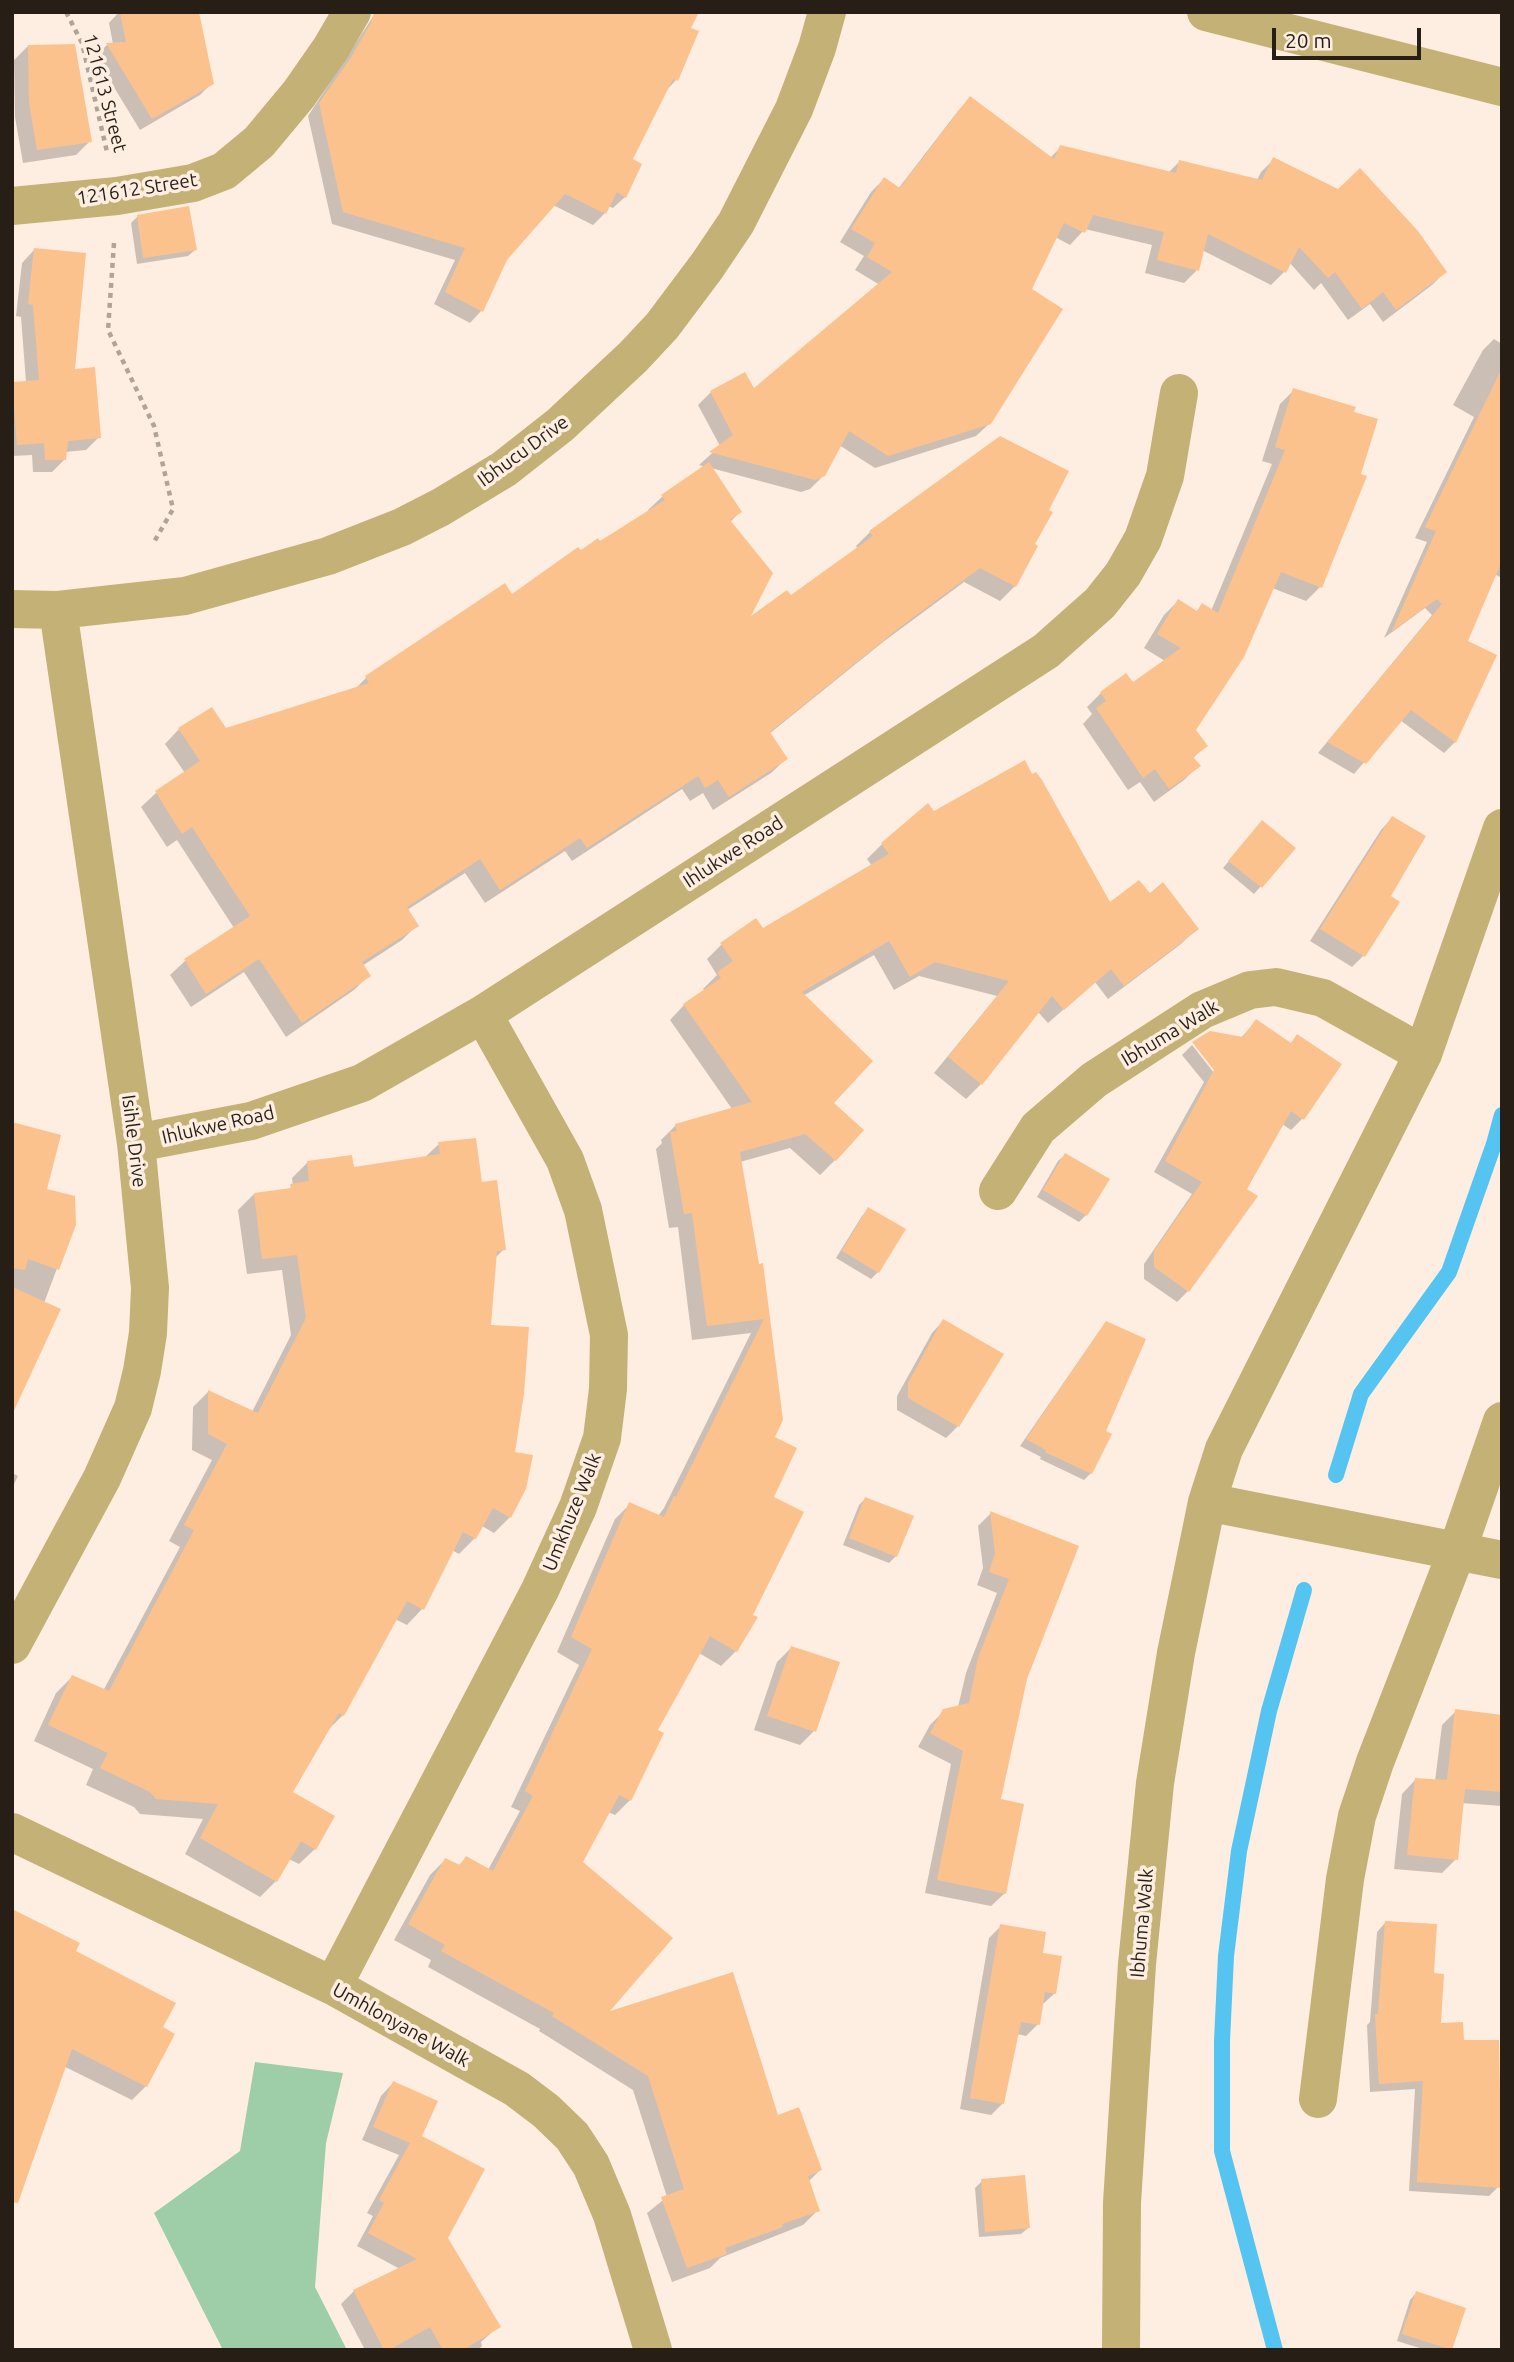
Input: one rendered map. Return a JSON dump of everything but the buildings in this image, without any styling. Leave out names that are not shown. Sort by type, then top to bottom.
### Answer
[{"type":"street","name":"121612 Street","points":[[12,206],[117,196],[193,183],[224,171],[259,142],[299,94],[352,12]]},
{"type":"street","name":"Ibhucu Drive","points":[[12,609],[58,610],[185,596],[328,556],[402,527],[504,469],[561,425],[633,358],[662,326],[707,266],[736,223],[794,108],[817,48],[827,12]]},
{"type":"street","points":[[1206,12],[1502,87]]},
{"type":"street","name":"Ihlukwe Road","points":[[136,1143],[251,1121],[362,1083],[483,1014],[1046,650],[1100,603],[1123,574],[1143,540],[1165,476],[1179,393]]},
{"type":"street","name":"Isihle Drive","points":[[12,1645],[102,1478],[132,1408],[148,1333],[150,1288],[136,1143],[58,610]]},
{"type":"street","name":"Ibhuma Walk","points":[[1121,2350],[1122,2203],[1137,1964],[1155,1783],[1176,1653],[1207,1502],[1224,1449],[1423,1054],[1502,828]]},
{"type":"street","name":"Ibhuma Walk","points":[[998,1191],[1038,1128],[1094,1080],[1202,1010],[1250,990],[1276,986],[1323,999],[1423,1054]]},
{"type":"street","name":"Umkhuze Walk","points":[[333,1986],[540,1590],[578,1507],[602,1438],[608,1389],[609,1335],[583,1210],[565,1160],[483,1014]]},
{"type":"street","points":[[1318,2099],[1344,1891],[1357,1816],[1375,1762],[1457,1551],[1502,1421]]},
{"type":"street","points":[[1207,1502],[1502,1560]]},
{"type":"street","name":"Umhlonyane Walk","points":[[12,1832],[333,1986],[517,2089],[546,2111],[572,2136],[591,2165],[612,2215],[653,2350]]},
{"type":"path","name":"121613 Street","points":[[66,12],[82,43],[117,196],[108,331],[154,426],[173,509],[154,542]]},
{"type":"green space","points":[[255,2062],[343,2073],[326,2143],[315,2287],[347,2350],[223,2350],[154,2213],[240,2151]]},
{"type":"waterway","points":[[1336,1475],[1361,1394],[1449,1272],[1502,1115]]},
{"type":"waterway","points":[[1275,2350],[1222,2151],[1222,2041],[1226,1956],[1239,1851],[1269,1711],[1304,1590]]}]
